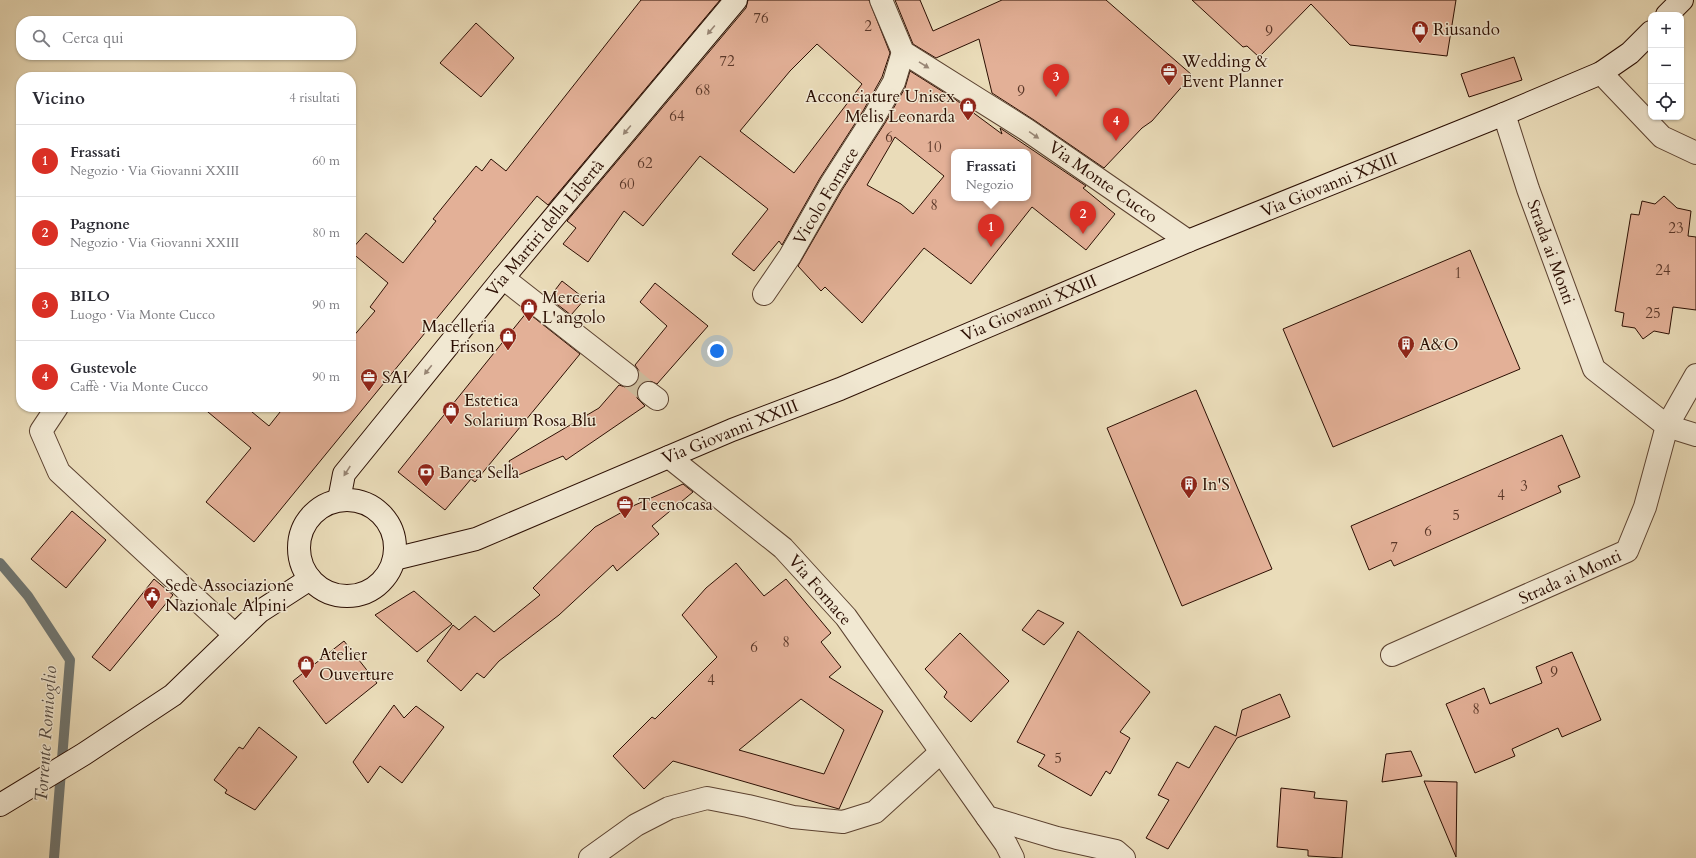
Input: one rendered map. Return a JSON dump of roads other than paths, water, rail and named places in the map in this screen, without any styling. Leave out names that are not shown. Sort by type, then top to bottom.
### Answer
[{"type":"street","name":"Via Martiri della Libertà","points":[[339,500],[344,474],[502,278],[736,0]]},
{"type":"street","points":[[881,0],[904,52]]},
{"type":"street","points":[[1670,12],[1682,0]]},
{"type":"street","name":"Via Giovanni XXIII","points":[[394,559],[476,539],[732,430],[840,390],[1188,241],[1504,114],[1601,73],[1630,53],[1648,35]]},
{"type":"street","name":"Via Monte Cucco","points":[[904,52],[1026,130],[1188,241]]},
{"type":"street","name":"Vicolo Fornace","points":[[764,294],[790,256],[831,184],[894,82],[904,52]]},
{"type":"street","points":[[1601,73],[1662,137],[1696,153]]},
{"type":"street","name":"Strada ai Monti","points":[[1504,114],[1528,188],[1594,369],[1667,426],[1696,435]]},
{"type":"street","points":[[502,278],[627,375]]},
{"type":"street","points":[[1667,426],[1696,375]]},
{"type":"street","points":[[54,412],[41,431],[59,472],[235,635]]},
{"type":"street","name":"Strada ai Monti","points":[[1392,655],[1628,551],[1646,507],[1667,426]]},
{"type":"street","name":"Via Fornace","points":[[669,456],[783,548],[846,617],[1006,844],[1013,858]]},
{"type":"street","points":[[339,500],[354,500],[370,505],[382,514],[391,528],[395,543],[394,559],[388,573],[378,584],[366,593],[350,596],[335,595],[321,589],[310,579],[302,567],[298,552],[299,538],[304,524],[313,513],[325,505],[339,500]]},
{"type":"street","points":[[4,803],[84,754],[173,694],[259,612],[310,579]]},
{"type":"street","points":[[590,858],[636,825],[669,808],[707,798],[793,817],[843,822],[875,812],[941,752]]},
{"type":"street","points":[[987,817],[1057,838],[1116,851],[1124,858]]},
{"type":"waterway","name":"Torrente Romioglio","points":[[0,563],[28,596],[70,660],[54,858]]},
{"type":"tunnel","points":[[627,375],[649,393]]},
{"type":"place","name":"Riusando","points":[[1420,44]]},
{"type":"place","name":"Wedding & Event Planner","points":[[1169,86]]},
{"type":"place","name":"BILO","points":[[1056,97]]},
{"type":"place","name":"Acconciature Unisex Melis Leonarda","points":[[968,121]]},
{"type":"place","name":"Gustevole","points":[[1116,141]]},
{"type":"place","name":"Pagnone","points":[[1083,234]]},
{"type":"place","name":"Frassati","points":[[991,247]]},
{"type":"place","name":"Merceria L'angolo","points":[[529,322]]},
{"type":"place","name":"Macelleria Frison","points":[[508,351]]},
{"type":"place","name":"A&O","points":[[1406,359]]},
{"type":"place","name":"SAI","points":[[369,392]]},
{"type":"place","name":"Estetica Solarium Rosa Blu","points":[[451,425]]},
{"type":"place","name":"Banca Sella","points":[[426,487]]},
{"type":"place","name":"In'S","points":[[1189,499]]},
{"type":"place","name":"Tecnocasa","points":[[625,519]]},
{"type":"place","name":"Sede Associazione Nazionale Alpini","points":[[152,610]]},
{"type":"place","name":"Atelier Ouverture","points":[[306,679]]}]
